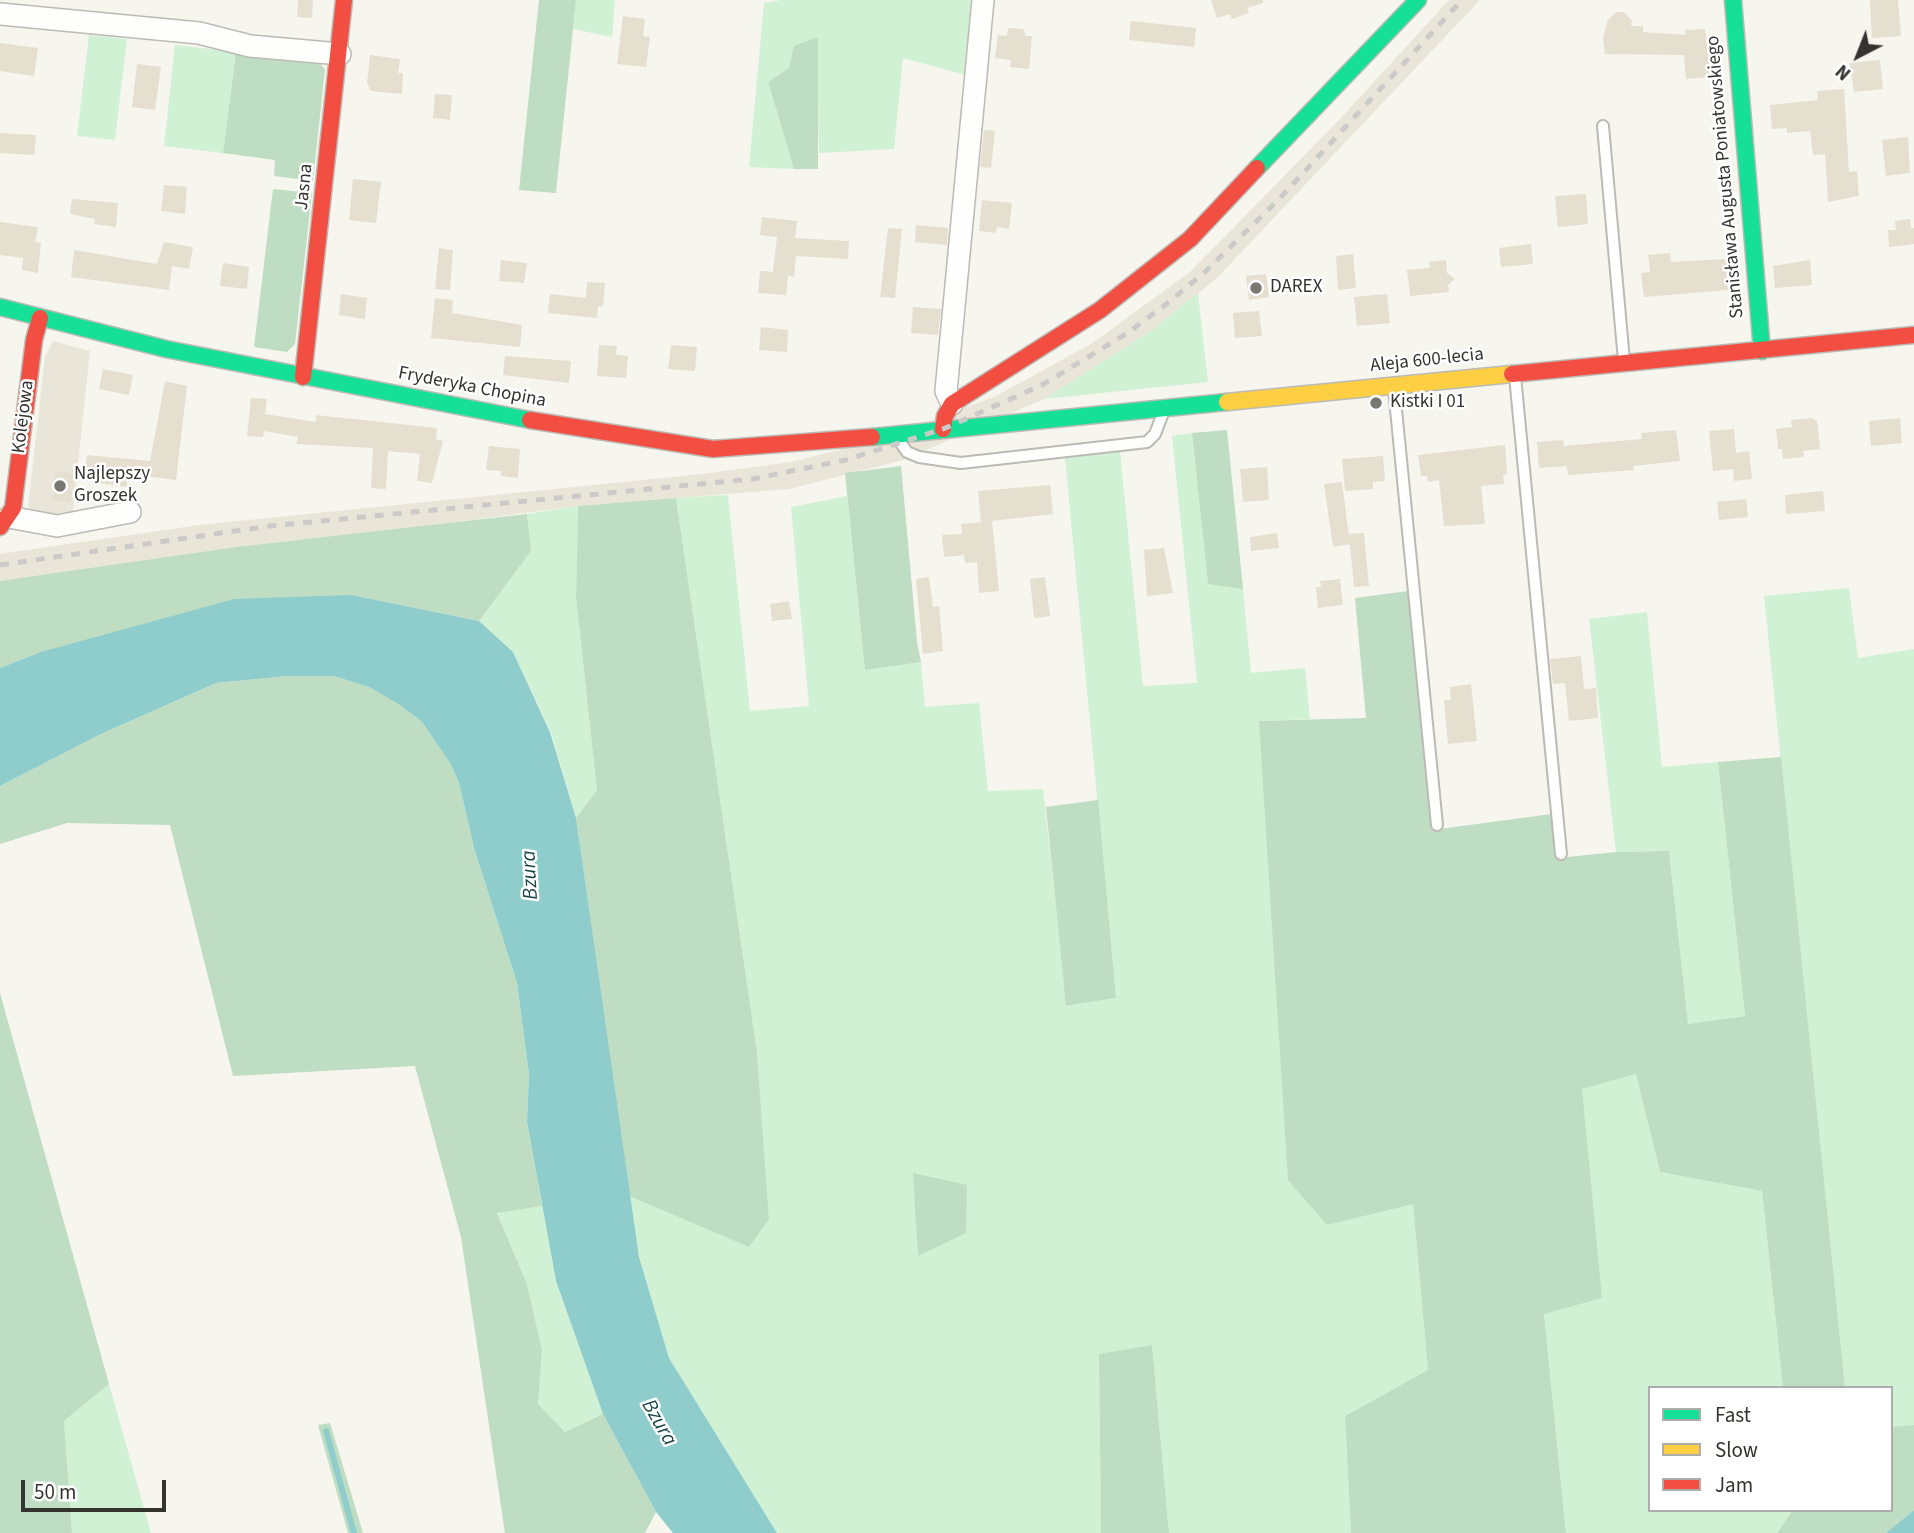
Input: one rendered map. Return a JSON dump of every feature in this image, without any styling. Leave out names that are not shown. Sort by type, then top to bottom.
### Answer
[{"type":"main road","name":"Jasna","points":[[303,377],[344,0]]},
{"type":"main road","points":[[943,429],[945,416],[952,404],[1100,310],[1191,239],[1418,0]]},
{"type":"main road","name":"Stanisława Augusta Poniatowskiego","points":[[1732,0],[1762,351]]},
{"type":"main road","name":"Fryderyka Chopina","points":[[0,307],[166,349],[303,377],[589,432],[713,449],[770,447],[943,429]]},
{"type":"main road","name":"Kolejowa","points":[[4,522],[13,508],[34,340],[40,318]]},
{"type":"main road","name":"Aleja 600-lecia","points":[[943,429],[1914,335]]},
{"type":"street","points":[[952,404],[946,391],[983,0]]},
{"type":"street","points":[[0,14],[199,33],[250,46],[340,54]]},
{"type":"street","name":"Kolejowa","points":[[4,522],[57,526],[130,512]]},
{"type":"lane","points":[[1603,126],[1625,363]]},
{"type":"lane","points":[[1514,373],[1560,854]]},
{"type":"lane","points":[[1393,385],[1437,825]]},
{"type":"lane","points":[[895,434],[907,452],[961,463],[1147,442],[1155,434],[1164,407]]},
{"type":"shaded area","points":[[1449,0],[1480,0],[1216,279],[1151,331],[1044,399],[903,460],[789,489],[578,506],[0,581],[0,554],[199,525],[702,474],[791,462],[882,439],[996,396],[1091,344],[1190,272],[1338,121]]},
{"type":"shaded area","points":[[53,341],[90,351],[73,511],[43,515],[28,507],[45,357]]},
{"type":"green space","points":[[539,0],[576,0],[556,193],[519,190]]},
{"type":"green space","points":[[576,0],[615,0],[612,37],[573,29]]},
{"type":"green space","points":[[781,0],[973,0],[966,75],[903,58],[894,149],[819,153],[817,37],[789,68],[768,82],[794,169],[749,167],[764,3]]},
{"type":"green space","points":[[89,35],[127,39],[115,140],[77,136]]},
{"type":"green space","points":[[818,37],[818,169],[794,169],[768,82],[789,68],[794,46]]},
{"type":"green space","points":[[175,45],[236,52],[223,153],[164,146]]},
{"type":"green space","points":[[236,52],[317,61],[325,69],[313,181],[274,176],[275,160],[223,153]]},
{"type":"green space","points":[[273,189],[312,193],[295,344],[287,352],[254,347]]},
{"type":"green space","points":[[1198,293],[1208,382],[1044,399],[1151,331]]},
{"type":"green space","points":[[1227,430],[1243,589],[1208,584],[1192,433]]},
{"type":"green space","points":[[1192,433],[1208,583],[1243,589],[1251,673],[1305,668],[1310,719],[1259,721],[1327,1225],[1413,1203],[1428,1370],[1345,1416],[1351,1533],[1169,1533],[1152,1345],[1099,1355],[1101,1533],[777,1533],[669,1358],[639,1257],[629,1196],[749,1246],[769,1219],[757,1052],[676,498],[728,495],[750,711],[809,706],[791,507],[847,496],[865,670],[921,662],[925,707],[979,703],[988,791],[1043,789],[1067,1006],[1116,998],[1065,458],[1120,451],[1143,686],[1197,683],[1172,436]]},
{"type":"green space","points":[[901,466],[921,662],[865,670],[845,473]]},
{"type":"green space","points":[[676,498],[757,1052],[769,1219],[749,1247],[629,1196],[576,818],[597,790],[576,598],[578,506]]},
{"type":"green space","points":[[578,506],[576,598],[597,790],[576,818],[551,732],[513,652],[479,621],[531,551],[527,514]]},
{"type":"green space","points":[[527,514],[531,551],[479,621],[352,595],[41,652],[0,668],[0,581],[237,547]]},
{"type":"green space","points":[[1849,588],[1858,658],[1914,649],[1914,1425],[1893,1427],[1893,1386],[1845,1386],[1764,596]]},
{"type":"green space","points":[[1408,591],[1432,830],[1552,814],[1557,858],[1616,852],[1669,851],[1688,1024],[1745,1016],[1718,762],[1781,757],[1845,1386],[1783,1386],[1762,1191],[1660,1172],[1636,1074],[1582,1089],[1602,1298],[1544,1314],[1566,1533],[1351,1533],[1345,1416],[1428,1370],[1413,1204],[1327,1225],[1288,1180],[1259,721],[1366,718],[1355,598]]},
{"type":"green space","points":[[1647,612],[1662,767],[1718,762],[1745,1016],[1688,1024],[1669,851],[1616,852],[1589,619]]},
{"type":"green space","points":[[288,676],[334,676],[369,687],[400,705],[422,722],[450,763],[459,783],[474,848],[517,983],[529,1074],[527,1122],[542,1206],[497,1213],[527,1284],[542,1350],[538,1404],[565,1432],[603,1414],[656,1512],[645,1533],[505,1533],[461,1237],[415,1066],[233,1076],[170,825],[67,823],[0,844],[0,786],[101,734],[216,683]]},
{"type":"green space","points":[[1098,800],[1116,998],[1066,1006],[1046,807]]},
{"type":"green space","points":[[0,993],[109,1384],[64,1421],[72,1533],[0,1533]]},
{"type":"green space","points":[[1636,1074],[1660,1172],[1762,1191],[1783,1386],[1648,1386],[1648,1512],[1792,1512],[1777,1533],[1566,1533],[1544,1313],[1602,1298],[1581,1089]]},
{"type":"green space","points":[[913,1173],[967,1185],[966,1233],[918,1256]]},
{"type":"green space","points":[[542,1206],[556,1281],[603,1414],[565,1432],[538,1404],[542,1350],[527,1284],[497,1212]]},
{"type":"green space","points":[[1152,1345],[1169,1533],[1101,1533],[1099,1354]]},
{"type":"green space","points":[[109,1384],[151,1533],[72,1533],[64,1421]]},
{"type":"green space","points":[[330,1423],[363,1533],[348,1533],[318,1425]]},
{"type":"green space","points":[[1914,1425],[1914,1510],[1886,1533],[1777,1533],[1792,1512],[1893,1512],[1893,1427]]},
{"type":"water","name":"Bzura","points":[[352,595],[479,621],[513,652],[550,732],[576,818],[639,1257],[669,1358],[777,1533],[673,1533],[656,1512],[603,1414],[556,1281],[527,1122],[529,1074],[517,983],[474,848],[459,783],[450,763],[422,722],[369,687],[334,676],[288,676],[216,683],[101,734],[0,786],[0,668],[41,652],[234,599]]},
{"type":"water","points":[[1914,1510],[1914,1533],[1886,1533]]},
{"type":"building","points":[[298,0],[313,0],[312,18],[297,17]]},
{"type":"building","points":[[1211,0],[1263,0],[1263,3],[1247,8],[1249,13],[1232,19],[1230,14],[1217,18]]},
{"type":"building","points":[[1870,0],[1898,0],[1901,36],[1872,38]]},
{"type":"building","points":[[1617,12],[1624,12],[1632,21],[1631,26],[1643,26],[1643,32],[1685,35],[1685,30],[1705,29],[1712,77],[1686,79],[1684,55],[1605,54],[1603,37],[1608,20]]},
{"type":"building","points":[[623,16],[645,19],[643,36],[650,37],[646,67],[617,64]]},
{"type":"building","points":[[1131,21],[1196,28],[1194,47],[1129,40]]},
{"type":"building","points":[[1008,28],[1023,29],[1026,36],[1032,36],[1029,69],[1010,67],[1011,60],[995,58],[998,35],[1007,36]]},
{"type":"building","points":[[0,43],[38,48],[34,76],[0,71]]},
{"type":"building","points":[[370,55],[400,59],[398,73],[403,73],[402,94],[371,91],[367,83]]},
{"type":"building","points":[[1880,60],[1883,89],[1854,92],[1850,63]]},
{"type":"building","points":[[137,64],[161,67],[155,110],[132,107]]},
{"type":"building","points":[[1844,89],[1849,172],[1857,171],[1859,196],[1828,202],[1825,154],[1813,155],[1810,131],[1787,133],[1787,128],[1772,129],[1770,105],[1818,100],[1817,91]]},
{"type":"building","points":[[435,94],[452,95],[450,120],[433,118]]},
{"type":"building","points":[[984,130],[995,131],[991,168],[980,167]]},
{"type":"building","points":[[0,133],[36,135],[34,155],[0,153]]},
{"type":"building","points":[[1908,137],[1910,173],[1886,176],[1882,140]]},
{"type":"building","points":[[353,179],[381,182],[376,223],[349,220]]},
{"type":"building","points":[[164,185],[187,187],[185,214],[161,211]]},
{"type":"building","points":[[1586,194],[1588,224],[1558,227],[1555,196]]},
{"type":"building","points":[[72,199],[118,203],[116,227],[94,224],[95,219],[70,214]]},
{"type":"building","points":[[982,200],[1012,203],[1009,229],[997,227],[996,233],[979,231]]},
{"type":"building","points":[[762,217],[797,221],[795,238],[849,241],[848,259],[796,256],[794,277],[788,276],[786,295],[758,293],[760,271],[773,272],[777,237],[760,235]]},
{"type":"building","points":[[1910,219],[1911,228],[1914,228],[1914,244],[1889,247],[1888,230],[1896,230],[1895,221]]},
{"type":"building","points":[[0,222],[38,227],[35,242],[41,243],[38,273],[22,270],[23,258],[0,255]]},
{"type":"building","points":[[916,225],[948,228],[947,245],[915,242]]},
{"type":"building","points":[[888,228],[902,229],[895,298],[880,297]]},
{"type":"building","points":[[164,242],[193,247],[189,269],[172,266],[169,290],[71,277],[74,250],[157,264]]},
{"type":"building","points":[[1531,244],[1533,264],[1501,267],[1499,248]]},
{"type":"building","points":[[439,248],[453,250],[450,290],[435,289]]},
{"type":"building","points":[[1670,253],[1671,262],[1726,259],[1728,290],[1644,297],[1641,273],[1650,272],[1648,255]]},
{"type":"building","points":[[1353,254],[1356,288],[1338,290],[1336,256]]},
{"type":"building","points":[[501,260],[527,263],[524,283],[499,281]]},
{"type":"building","points":[[1446,260],[1447,273],[1455,279],[1448,285],[1449,292],[1410,296],[1407,270],[1430,268],[1429,262]]},
{"type":"building","points":[[1810,260],[1812,285],[1775,288],[1773,266]]},
{"type":"building","points":[[223,263],[249,267],[247,289],[220,286]]},
{"type":"building","points":[[1266,274],[1269,297],[1249,300],[1246,276]]},
{"type":"building","points":[[587,282],[605,283],[603,307],[598,306],[597,318],[548,313],[550,294],[586,298]]},
{"type":"building","points":[[341,294],[367,298],[365,319],[339,315]]},
{"type":"building","points":[[1387,294],[1390,323],[1357,326],[1354,297]]},
{"type":"building","points":[[435,298],[453,300],[452,313],[522,325],[520,347],[431,338]]},
{"type":"building","points":[[913,307],[941,309],[938,335],[911,333]]},
{"type":"building","points":[[1259,311],[1262,336],[1235,338],[1233,313]]},
{"type":"building","points":[[761,327],[788,330],[787,352],[759,350]]},
{"type":"building","points":[[599,345],[617,346],[616,355],[628,356],[626,378],[597,376]]},
{"type":"building","points":[[671,345],[697,347],[695,371],[668,369]]},
{"type":"building","points":[[505,356],[571,361],[569,383],[503,375]]},
{"type":"building","points":[[103,369],[133,375],[129,395],[99,389]]},
{"type":"building","points":[[165,381],[187,386],[176,480],[128,474],[127,487],[84,481],[87,455],[150,461]]},
{"type":"building","points":[[251,398],[267,399],[265,414],[316,422],[316,415],[437,428],[436,439],[443,441],[432,483],[417,481],[420,454],[388,451],[386,489],[371,488],[373,448],[296,444],[298,437],[264,431],[263,437],[247,436]]},
{"type":"building","points":[[1812,418],[1817,421],[1820,449],[1803,451],[1804,457],[1783,459],[1782,449],[1778,449],[1776,429],[1792,427],[1791,420]]},
{"type":"building","points":[[1900,418],[1902,443],[1871,446],[1869,421]]},
{"type":"building","points":[[1734,429],[1736,453],[1749,451],[1752,479],[1734,481],[1733,469],[1713,471],[1709,431]]},
{"type":"building","points":[[1676,430],[1680,461],[1633,466],[1634,470],[1568,475],[1567,466],[1539,468],[1537,442],[1563,440],[1564,446],[1642,439],[1641,433]]},
{"type":"building","points":[[1505,445],[1507,474],[1503,475],[1504,484],[1481,486],[1485,524],[1444,526],[1439,480],[1428,482],[1427,476],[1421,476],[1418,455]]},
{"type":"building","points":[[489,446],[520,449],[518,478],[501,476],[501,471],[486,470]]},
{"type":"building","points":[[1383,456],[1385,481],[1373,482],[1373,489],[1345,491],[1342,459]]},
{"type":"building","points":[[1267,467],[1269,500],[1243,502],[1240,469]]},
{"type":"building","points":[[55,471],[74,473],[71,503],[52,500]]},
{"type":"building","points":[[1342,482],[1350,544],[1333,547],[1324,484]]},
{"type":"building","points":[[1050,485],[1053,514],[981,522],[978,491]]},
{"type":"building","points":[[1823,491],[1825,511],[1786,514],[1785,495]]},
{"type":"building","points":[[1746,499],[1748,517],[1719,520],[1717,502]]},
{"type":"building","points":[[992,521],[999,591],[979,593],[977,562],[965,563],[964,555],[944,557],[942,535],[962,534],[961,524]]},
{"type":"building","points":[[1277,533],[1279,548],[1251,551],[1250,537]]},
{"type":"building","points":[[1364,533],[1369,586],[1354,587],[1349,534]]},
{"type":"building","points":[[1164,548],[1173,593],[1147,596],[1144,550]]},
{"type":"building","points":[[929,577],[933,607],[939,606],[943,651],[923,654],[916,579]]},
{"type":"building","points":[[1045,577],[1050,616],[1034,618],[1030,579]]},
{"type":"building","points":[[1340,579],[1343,605],[1318,608],[1316,587],[1321,587],[1320,581]]},
{"type":"building","points":[[789,601],[792,619],[772,621],[770,604]]},
{"type":"building","points":[[1581,656],[1584,689],[1596,688],[1598,718],[1569,721],[1565,683],[1553,684],[1550,659]]},
{"type":"building","points":[[1471,684],[1477,741],[1448,744],[1444,700],[1451,700],[1450,687]]},
{"type":"waterway","points":[[326,1431],[354,1533]]},
{"type":"railway","points":[[0,565],[270,526],[752,479],[846,460],[943,429],[1042,385],[1126,334],[1204,273],[1282,196],[1462,0]]},
{"type":"traffic: fast","points":[[1257,168],[1418,0]]},
{"type":"traffic: fast","points":[[1733,0],[1762,351]]},
{"type":"traffic: fast","points":[[0,307],[166,349],[530,420]]},
{"type":"traffic: fast","points":[[872,437],[1227,402]]},
{"type":"traffic: slow","points":[[1227,402],[1512,374]]},
{"type":"traffic: jam","points":[[303,377],[344,0]]},
{"type":"traffic: jam","points":[[943,429],[945,416],[952,404],[1100,310],[1190,239],[1257,168]]},
{"type":"traffic: jam","points":[[0,527],[13,508],[34,340],[40,318]]},
{"type":"traffic: jam","points":[[1512,374],[1914,335]]},
{"type":"traffic: jam","points":[[530,420],[713,449],[872,437]]},
{"type":"place","name":"DAREX","points":[[1256,288]]},
{"type":"place","name":"Kistki I 01","points":[[1376,403]]},
{"type":"place","name":"Najlepszy Groszek","points":[[60,486]]}]
